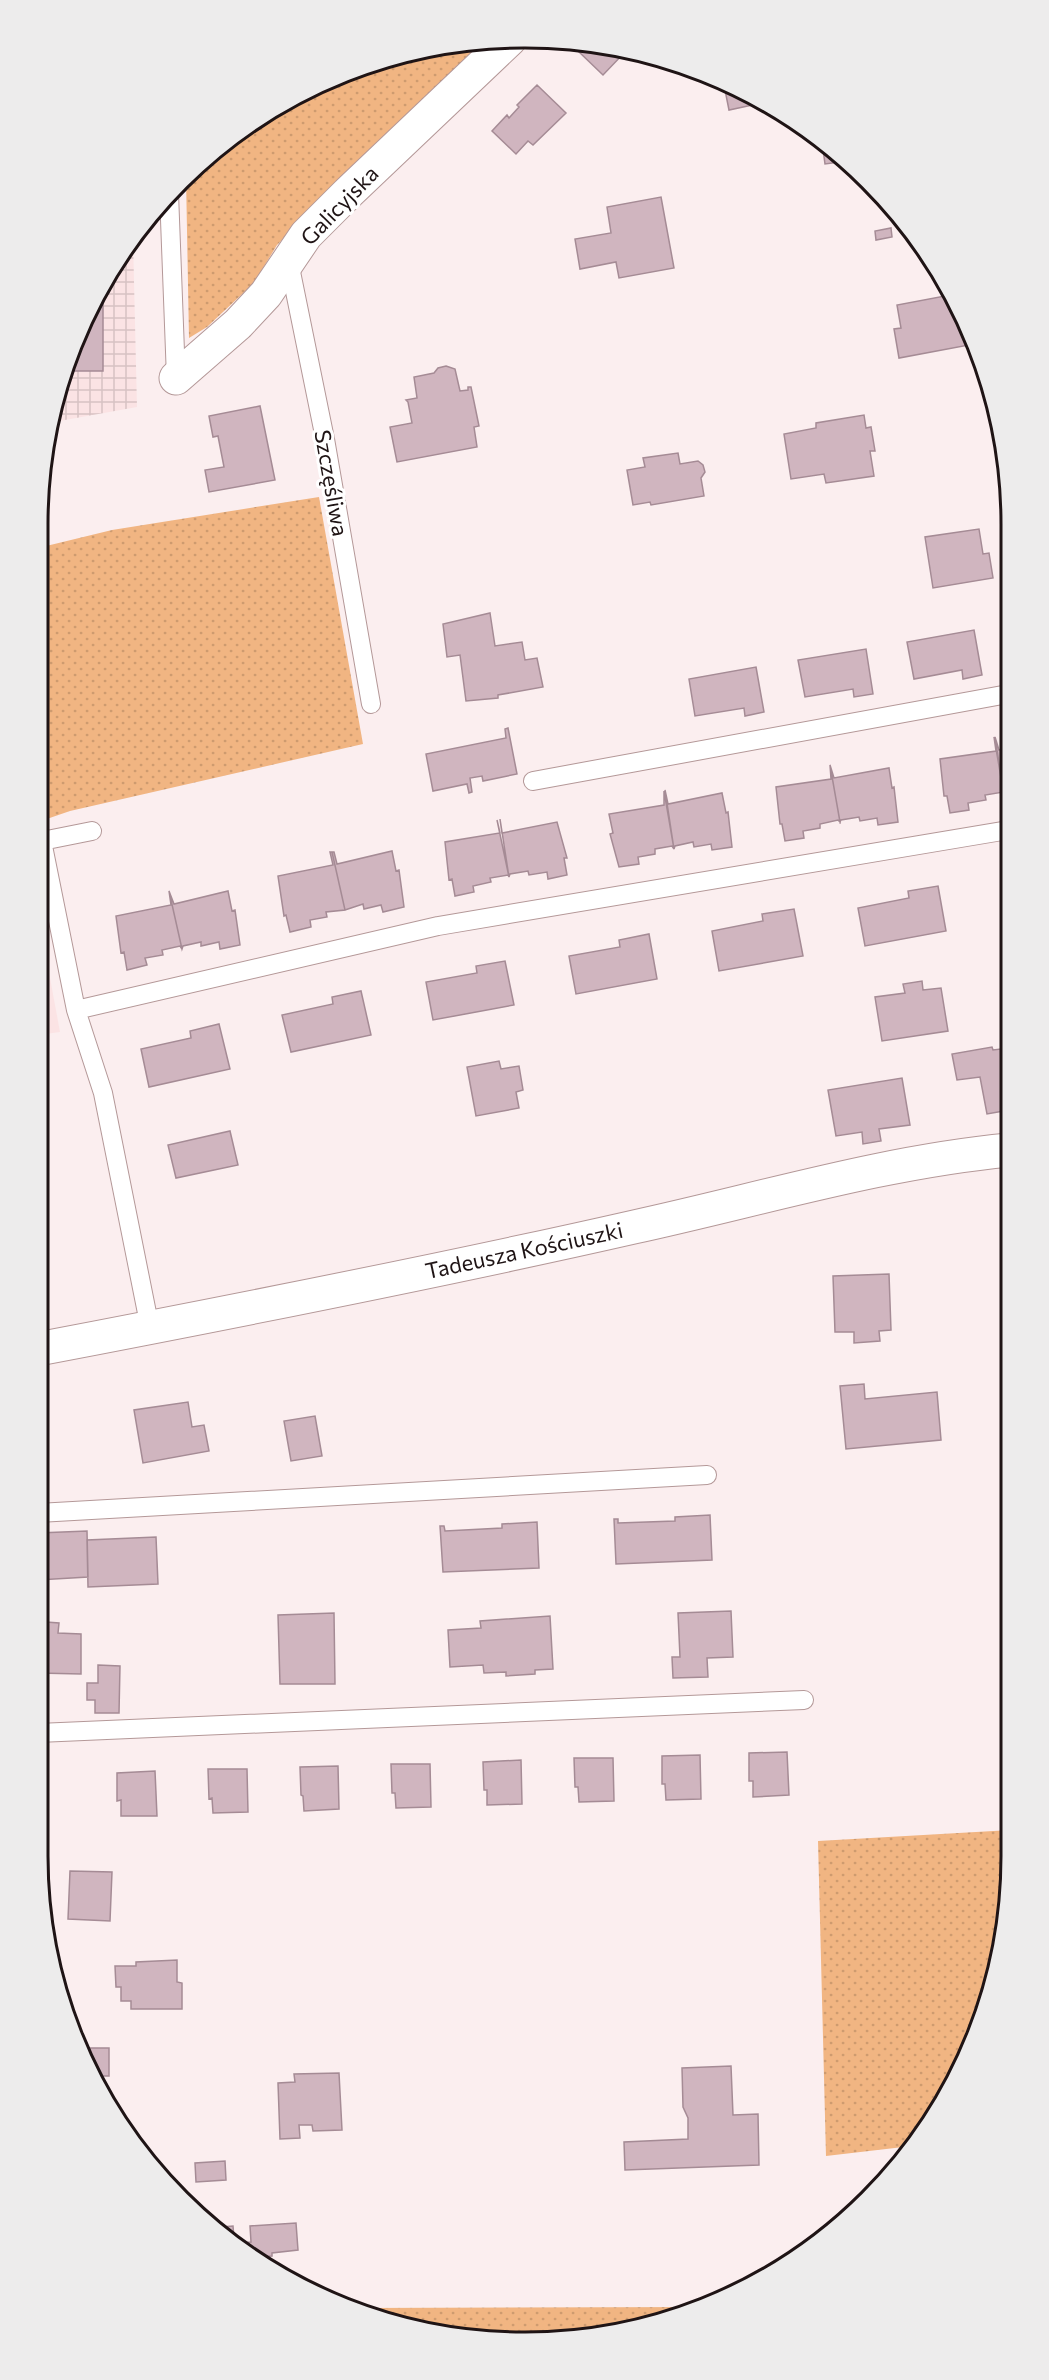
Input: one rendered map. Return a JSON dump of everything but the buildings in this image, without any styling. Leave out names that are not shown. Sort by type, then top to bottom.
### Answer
[{"type":"street","name":"Galicyjska","points":[[176,378],[238,324],[266,294],[306,235],[500,49]]},
{"type":"street","name":"Tadeusza Kościuszki","points":[[48,1347],[632,1228],[937,1158],[1001,1151]]},
{"type":"lane","points":[[170,206],[176,378]]},
{"type":"lane","name":"Szczęśliwa","points":[[289,262],[325,439],[371,704]]},
{"type":"lane","points":[[533,781],[1001,695]]},
{"type":"lane","points":[[48,840],[92,831]]},
{"type":"lane","points":[[76,1010],[438,926],[1001,831]]},
{"type":"lane","points":[[48,879],[76,1010],[103,1093],[150,1328]]},
{"type":"lane","points":[[48,1512],[706,1475]]},
{"type":"lane","points":[[48,1733],[804,1700]]},
{"type":"shaded area","points":[[473,51],[277,245],[254,283],[207,327],[189,338],[186,190],[234,146],[286,112],[314,97],[371,73],[401,64]]},
{"type":"shaded area","points":[[133,252],[137,407],[59,421],[73,371],[84,342],[112,286]]},
{"type":"shaded area","points":[[319,497],[363,744],[70,811],[48,819],[48,546],[112,530]]},
{"type":"shaded area","points":[[48,967],[60,1032],[48,1034]]},
{"type":"shaded area","points":[[1001,1831],[997,1918],[985,1979],[976,2009],[952,2066],[921,2120],[902,2147],[826,2156],[818,1841]]},
{"type":"shaded area","points":[[678,2307],[648,2316],[587,2328],[524,2332],[462,2328],[401,2316],[374,2308]]}]
